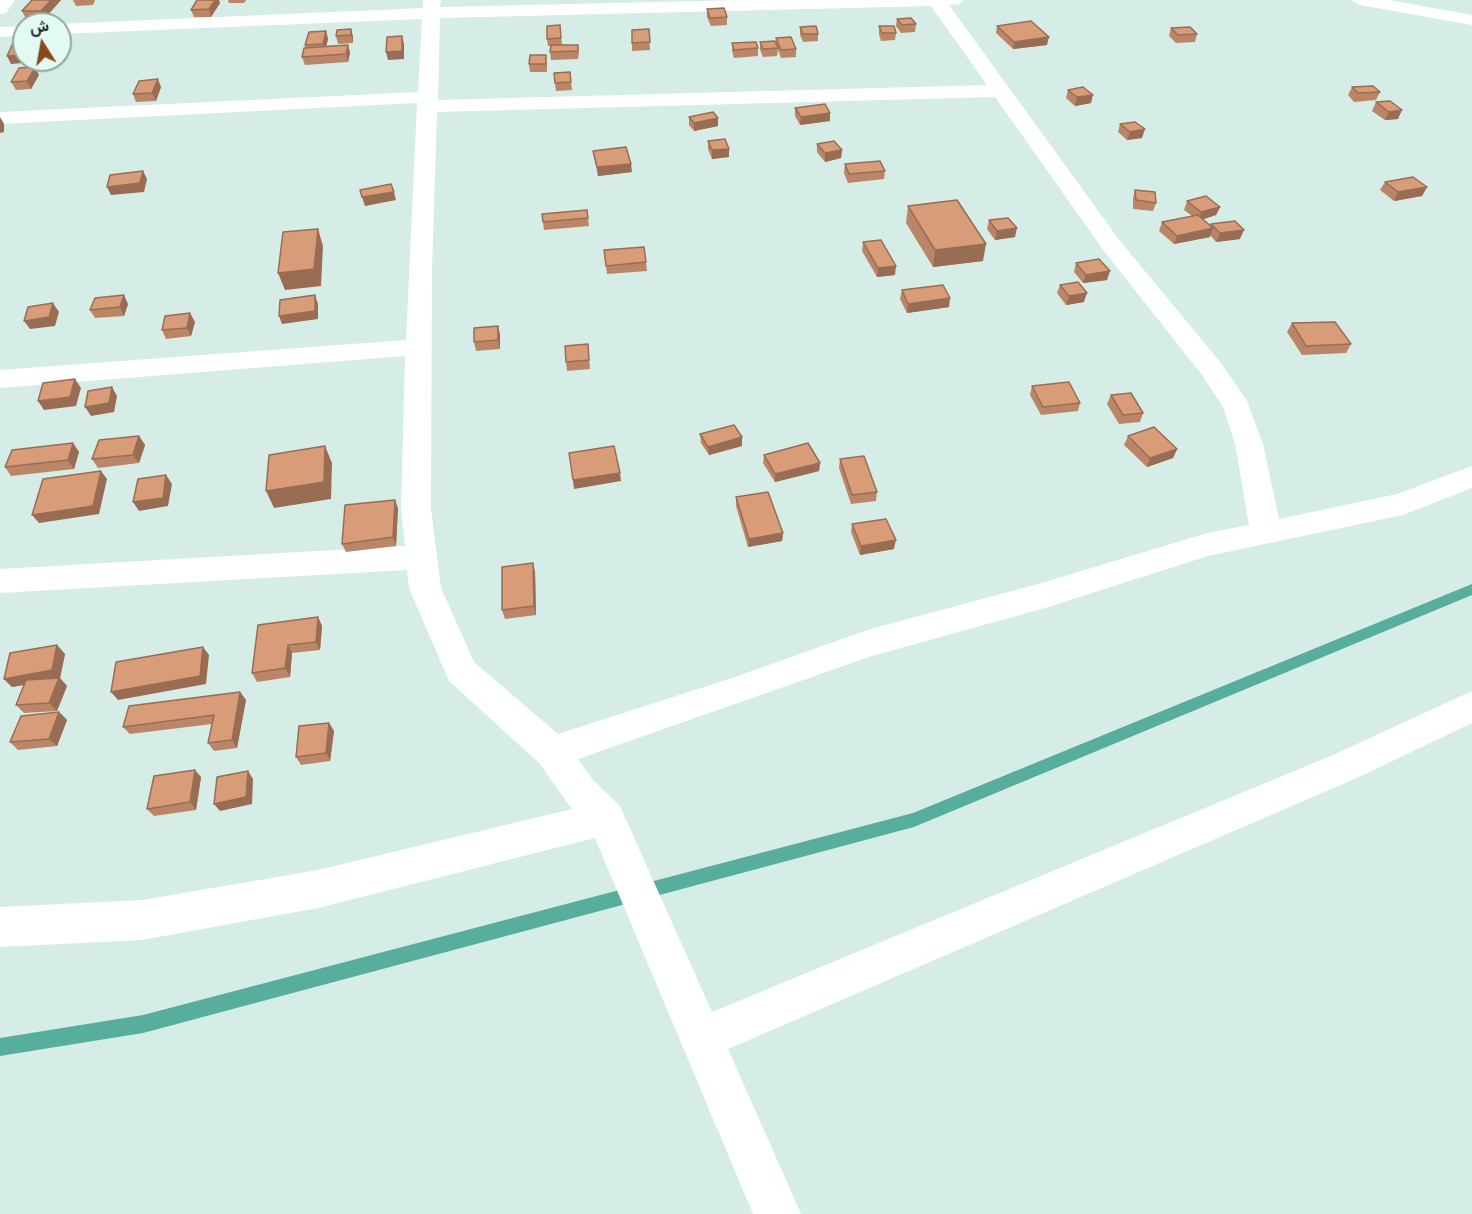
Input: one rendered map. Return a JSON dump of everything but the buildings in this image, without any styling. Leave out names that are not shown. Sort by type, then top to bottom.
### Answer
[{"type":"street","points":[[0,9],[6,0]]},
{"type":"street","points":[[72,28],[432,7],[942,0],[1002,91],[1112,246],[1212,369],[1237,407],[1249,444],[1266,531]]},
{"type":"street","points":[[1360,0],[1472,20]]},
{"type":"street","points":[[432,7],[420,270],[416,508],[424,588],[461,671],[552,752],[580,792],[606,818],[777,1214]]},
{"type":"street","points":[[0,118],[428,101],[1002,91]]},
{"type":"street","points":[[0,379],[419,346]]},
{"type":"street","points":[[552,752],[737,691],[867,644],[1208,545],[1403,504],[1472,476]]},
{"type":"street","points":[[0,581],[421,557]]},
{"type":"street","points":[[701,1039],[1346,766],[1472,706]]},
{"type":"street","points":[[0,927],[142,920],[306,891],[606,818]]},
{"type":"waterway","points":[[0,1047],[143,1024],[914,820],[1472,589]]}]
